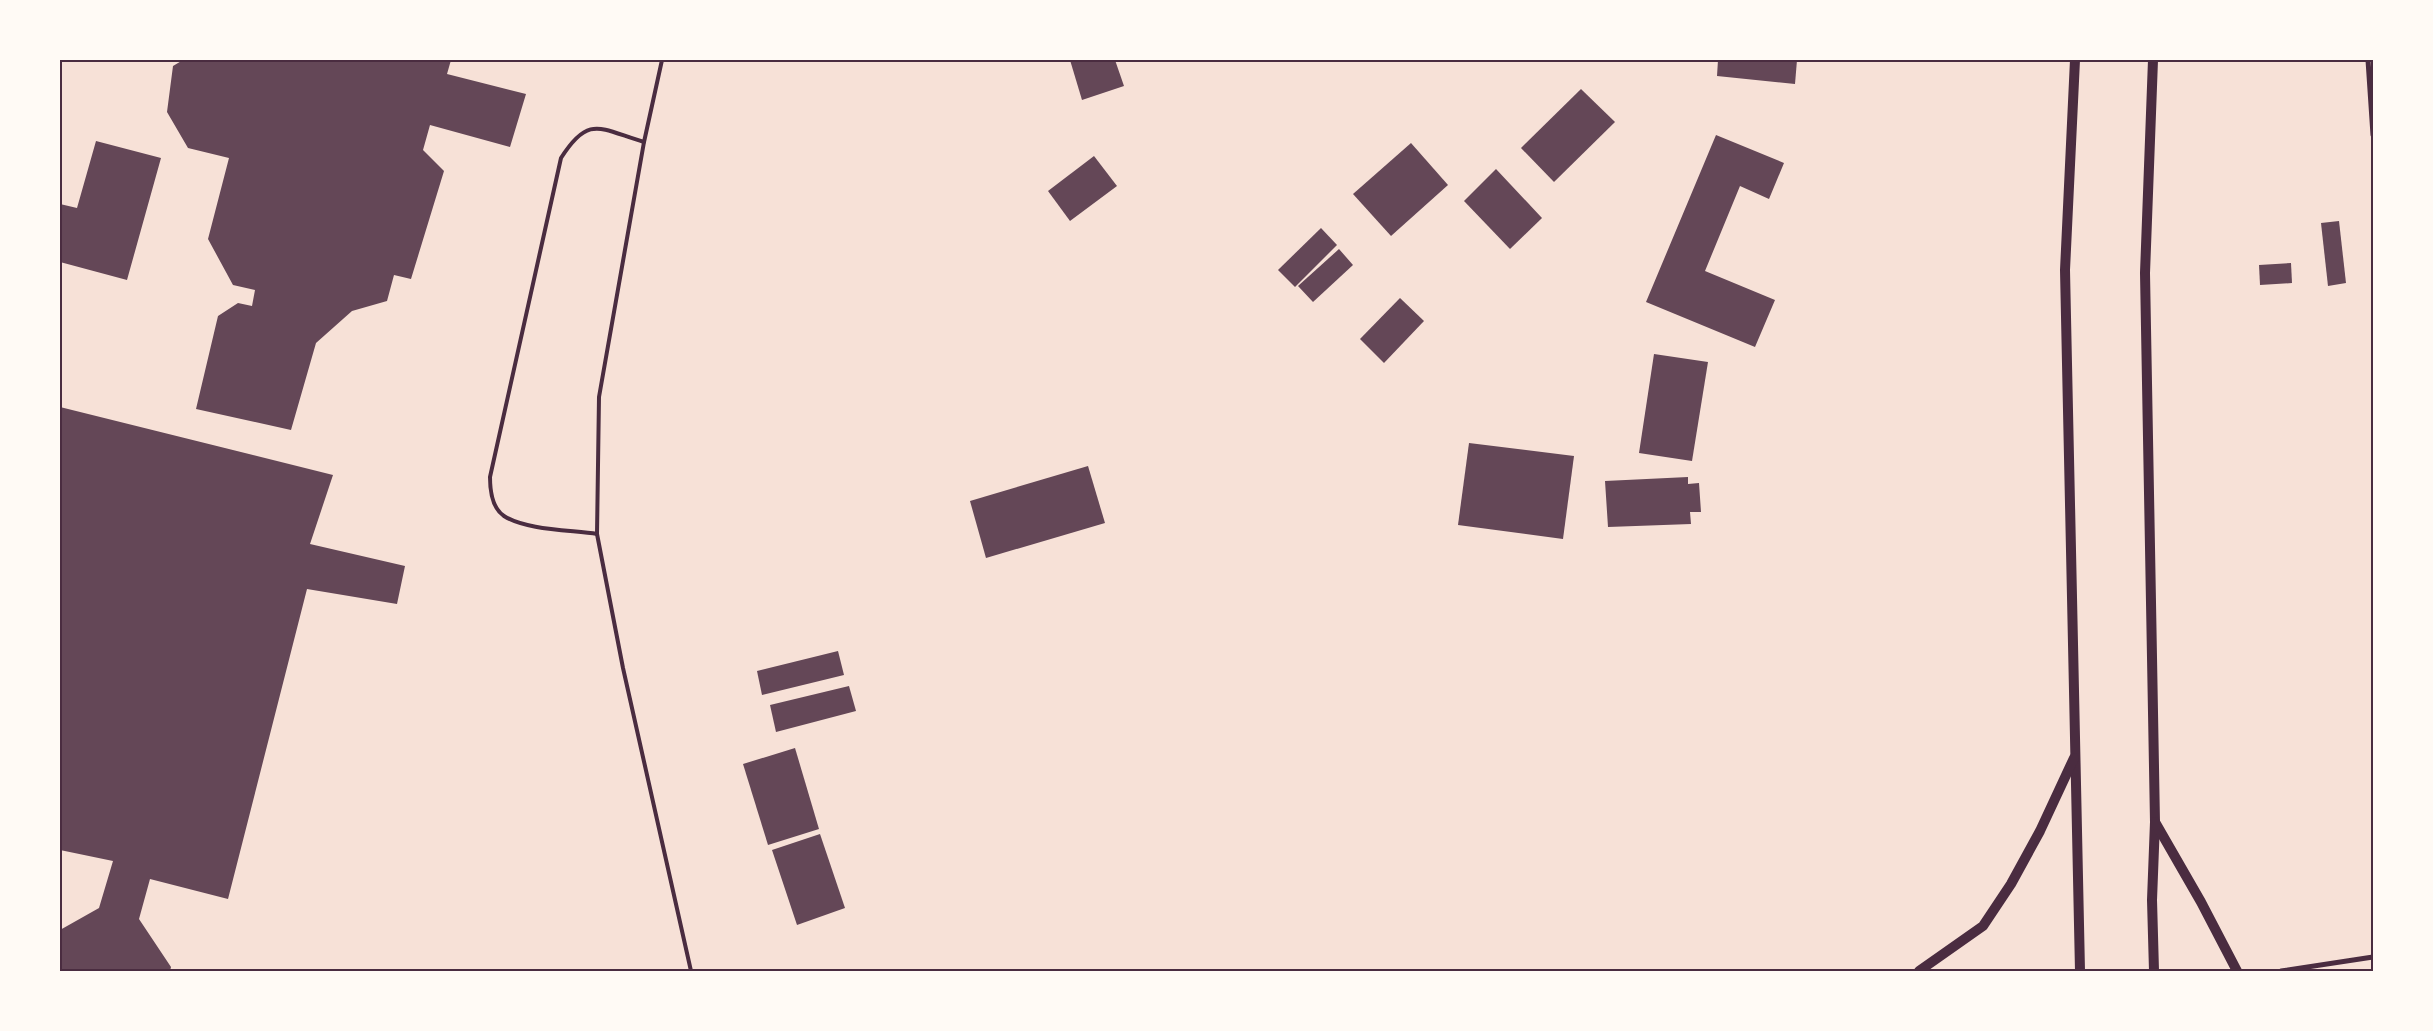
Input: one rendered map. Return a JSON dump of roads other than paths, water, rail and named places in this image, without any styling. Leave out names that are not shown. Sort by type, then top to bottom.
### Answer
[{"type":"main road","points":[[2075,60],[2065,270],[2080,971]]},
{"type":"main road","points":[[2153,60],[2145,273],[2155,822],[2152,900],[2154,971]]},
{"type":"main road","points":[[1919,971],[1983,926],[2011,884],[2040,831],[2075,754]]},
{"type":"main road","points":[[2155,822],[2201,902],[2237,971]]},
{"type":"street","points":[[2368,60],[2373,135]]},
{"type":"street","points":[[2281,971],[2373,957]]},
{"type":"lane","points":[[662,60],[644,142],[599,397],[597,534],[623,668],[691,971]]},
{"type":"lane","points":[[597,534],[522,524],[503,515],[493,502],[490,476],[561,158],[573,138],[582,131],[595,128],[644,142]]}]
